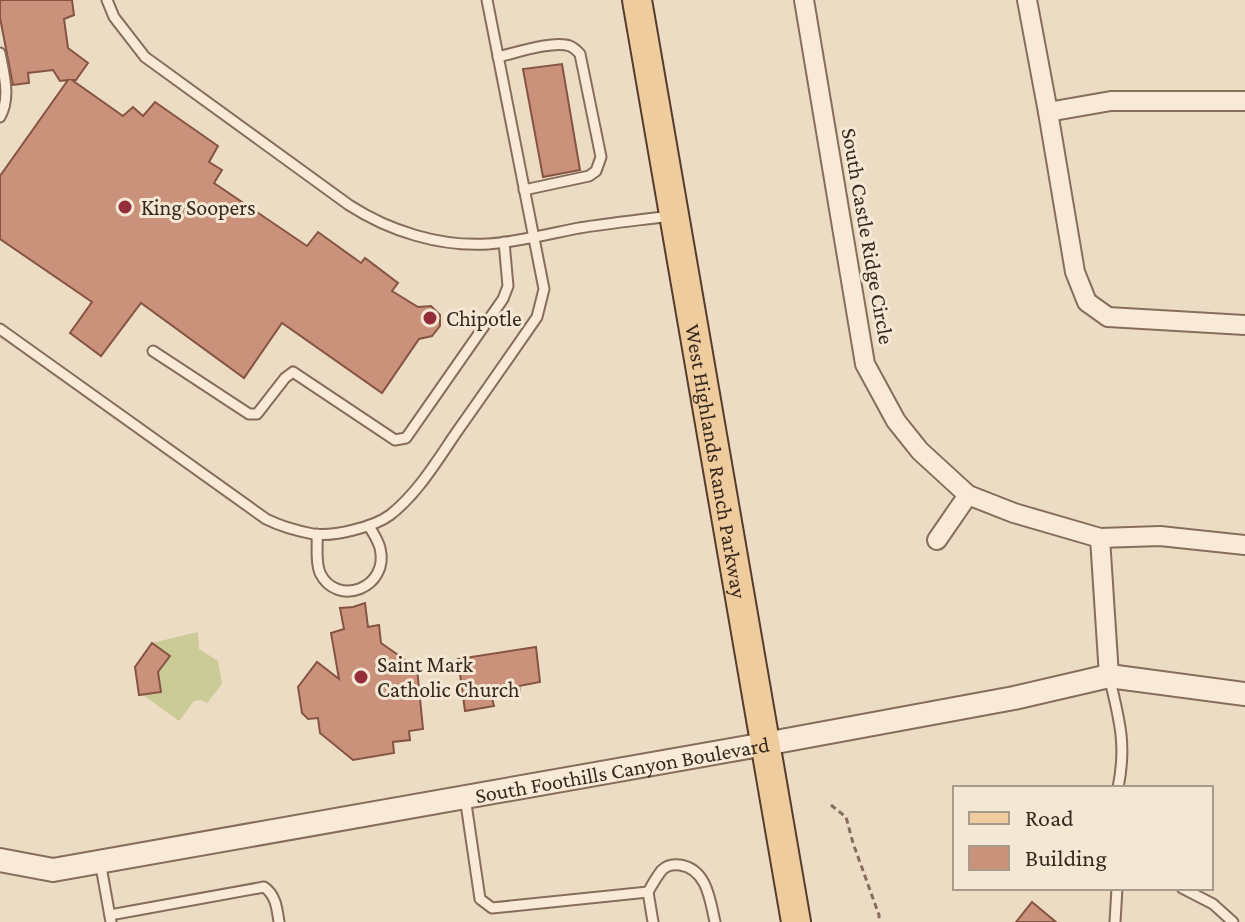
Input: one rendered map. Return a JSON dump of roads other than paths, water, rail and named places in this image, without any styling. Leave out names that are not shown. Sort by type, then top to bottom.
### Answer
[{"type":"main road","name":"West Highlands Ranch Parkway","points":[[637,0],[796,922]]},
{"type":"street","name":"South Castle Ridge Circle","points":[[804,0],[865,364],[896,421],[920,451],[968,495],[1014,513],[1100,538],[1160,536],[1245,545]]},
{"type":"street","points":[[1027,0],[1075,272],[1087,302],[1108,317],[1245,325]]},
{"type":"street","points":[[1048,112],[1111,101],[1245,101]]},
{"type":"street","points":[[937,540],[968,495]]},
{"type":"street","points":[[1100,538],[1109,676]]},
{"type":"street","name":"South Foothills Canyon Boulevard","points":[[0,860],[53,870],[765,744],[1014,698],[1109,676],[1245,694]]},
{"type":"lane","points":[[107,0],[114,17],[145,57],[367,217],[399,230],[443,242],[468,244],[504,242],[602,224],[674,215]]},
{"type":"lane","points":[[0,329],[276,524],[317,534],[369,526],[388,516],[407,499],[441,455],[537,317],[544,289],[487,0]]},
{"type":"lane","points":[[498,57],[553,45],[567,44],[576,50],[580,54],[601,157],[596,171],[589,176],[524,190]]},
{"type":"lane","points":[[0,53],[6,104],[0,117]]},
{"type":"lane","points":[[153,351],[249,414],[257,414],[293,372],[395,440],[406,438],[503,299],[508,286],[504,242]]},
{"type":"lane","points":[[317,534],[321,575],[336,587],[351,591],[367,586],[381,565],[380,547],[369,526]]},
{"type":"lane","points":[[1109,676],[1122,728],[1123,763],[1118,786]]},
{"type":"lane","points":[[465,797],[480,899],[484,904],[492,908],[648,892]]},
{"type":"lane","points":[[100,861],[111,918],[264,887],[274,899],[279,922]]},
{"type":"lane","points":[[653,922],[648,892],[663,869],[672,864],[685,865],[703,881],[715,922]]},
{"type":"lane","points":[[1115,922],[1117,890]]},
{"type":"lane","points":[[1186,890],[1213,904],[1233,922]]},
{"type":"lane","points":[[1215,922],[1223,913]]},
{"type":"place","name":"King Soopers","points":[[125,207]]},
{"type":"place","name":"Chipotle","points":[[430,318]]},
{"type":"place","name":"Saint Mark Catholic Church","points":[[361,677]]}]
